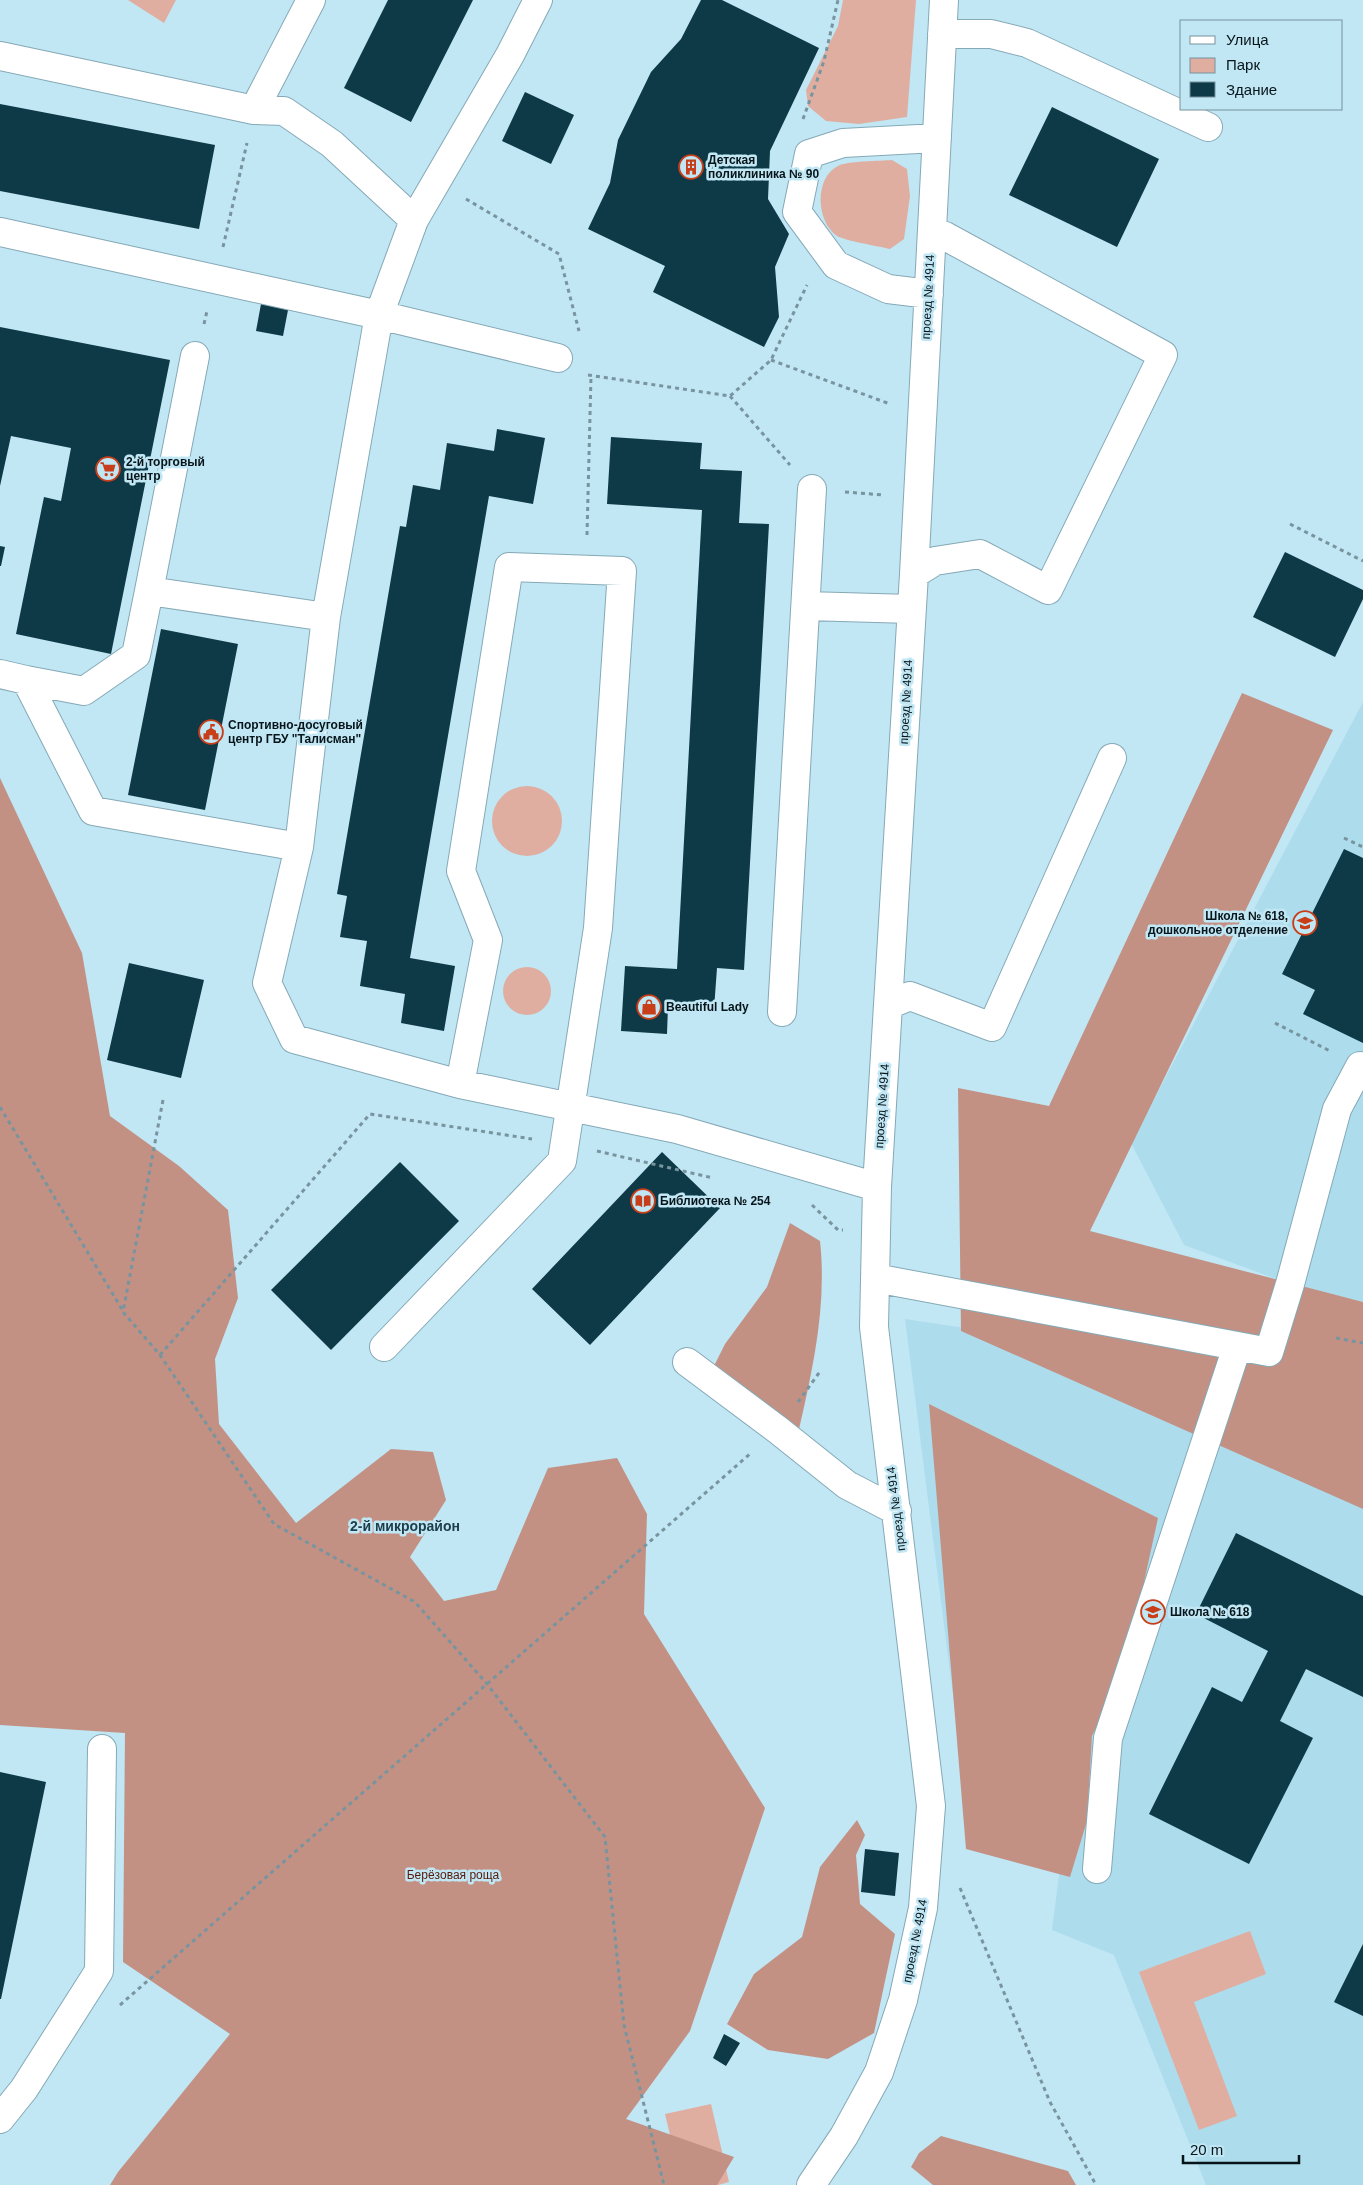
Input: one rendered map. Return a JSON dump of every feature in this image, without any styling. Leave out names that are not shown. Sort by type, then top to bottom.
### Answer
[{"type":"street","points":[[254,110],[311,0]]},
{"type":"street","points":[[538,0],[510,55],[414,220],[379,315],[326,617],[299,847],[267,983],[294,1039],[460,1084],[677,1129],[877,1187]]},
{"type":"street","name":"проезд № 4914","points":[[812,2185],[844,2136],[879,2072],[903,2000],[923,1908],[931,1806],[874,1326],[877,1187],[914,574],[944,0]]},
{"type":"street","points":[[942,34],[991,34],[1026,43],[1208,127]]},
{"type":"street","points":[[0,56],[254,110],[284,111],[332,144],[414,220]]},
{"type":"street","points":[[929,294],[888,289],[836,265],[797,212],[809,154],[843,143],[937,138]]},
{"type":"street","points":[[0,232],[379,315],[558,358]]},
{"type":"street","points":[[914,574],[934,561],[980,554],[1048,590],[1162,355],[945,236],[932,233]]},
{"type":"street","points":[[0,674],[84,691],[136,655],[195,356]]},
{"type":"street","points":[[782,1012],[812,490]]},
{"type":"street","points":[[384,1347],[562,1161],[598,928],[622,572],[509,568],[461,870],[488,940],[460,1084]]},
{"type":"street","points":[[149,591],[326,617]]},
{"type":"street","points":[[806,606],[911,609]]},
{"type":"street","points":[[26,680],[93,811],[299,847]]},
{"type":"street","points":[[888,1005],[910,996],[992,1028],[1112,758]]},
{"type":"street","points":[[875,1278],[1268,1352],[1290,1284],[1337,1109],[1360,1066]]},
{"type":"street","points":[[1097,1869],[1108,1738],[1237,1347]]},
{"type":"street","points":[[687,1362],[778,1430],[847,1485],[896,1511]]},
{"type":"street","points":[[0,2119],[24,2089],[99,1971],[102,1749]]},
{"type":"path","points":[[802,121],[824,61],[838,0]]},
{"type":"path","points":[[195,356],[254,110]]},
{"type":"path","points":[[558,358],[591,376],[730,396],[771,360],[807,286],[806,276]]},
{"type":"path","points":[[771,360],[897,406],[922,409]]},
{"type":"path","points":[[1290,524],[1363,561]]},
{"type":"path","points":[[1344,838],[1363,847]]},
{"type":"path","points":[[1275,1023],[1360,1066]]},
{"type":"path","points":[[123,1312],[163,1100]]},
{"type":"path","points":[[0,1107],[123,1312],[160,1355],[274,1524],[415,1602],[487,1684],[605,1837],[624,2025],[664,2185]]},
{"type":"path","points":[[1336,1338],[1363,1342]]},
{"type":"path","points":[[113,2011],[778,1430],[821,1370]]},
{"type":"path","points":[[958,1884],[1050,2102],[1096,2185]]},
{"type":"shaded area","name":"Школа № 618, дошкольное отделение","points":[[1363,702],[1363,1302],[1290,1284],[1184,1245],[1131,1143]]},
{"type":"shaded area","name":"Школа № 618","points":[[905,1319],[1312,1380],[1363,1364],[1363,2185],[1206,2185],[1114,1955],[1052,1930],[1060,1868],[972,1844]]},
{"type":"green space","points":[[128,0],[176,0],[164,23]]},
{"type":"green space","points":[[843,0],[916,0],[907,117],[859,124],[826,121],[808,106],[806,90],[838,26]]},
{"type":"green space","points":[[892,160],[907,169],[910,196],[904,239],[890,249],[855,242],[837,236],[825,221],[822,211],[822,190],[830,172],[842,164]]},
{"type":"green space","points":[[1242,693],[1333,730],[1090,1231],[1363,1302],[1363,1509],[961,1331],[958,1088],[1049,1106]]},
{"type":"green space","name":"Берёзовая роща","points":[[0,778],[82,953],[110,1116],[179,1166],[228,1210],[238,1298],[215,1359],[219,1424],[296,1523],[391,1449],[433,1452],[446,1500],[410,1557],[444,1601],[496,1590],[548,1468],[617,1458],[647,1514],[644,1614],[765,1808],[690,2031],[626,2119],[734,2157],[717,2185],[110,2185],[118,2172],[230,2034],[123,1962],[125,1733],[0,1725]]},
{"type":"green space","points":[[527,786],[540,789],[552,796],[559,808],[562,821],[559,834],[552,846],[540,853],[527,856],[514,853],[502,846],[495,834],[492,821],[495,808],[502,796],[514,789]]},
{"type":"green space","points":[[522,967],[532,967],[544,974],[551,986],[551,996],[544,1008],[532,1015],[522,1015],[514,1011],[507,1004],[503,996],[503,986],[507,978],[514,971]]},
{"type":"green space","points":[[790,1223],[820,1241],[822,1265],[820,1313],[814,1360],[799,1429],[766,1407],[714,1366],[725,1344],[767,1287]]},
{"type":"green space","points":[[929,1404],[1158,1518],[1125,1669],[1092,1736],[1087,1821],[1070,1877],[966,1849]]},
{"type":"green space","points":[[857,1820],[865,1835],[856,1855],[860,1904],[895,1934],[874,2033],[828,2059],[768,2050],[727,2024],[754,1974],[802,1937],[820,1867]]},
{"type":"green space","points":[[1250,1931],[1266,1974],[1194,2002],[1237,2116],[1199,2130],[1139,1972]]},
{"type":"green space","points":[[711,2104],[729,2182],[718,2185],[682,2185],[665,2114]]},
{"type":"green space","points":[[941,2136],[1068,2171],[1076,2185],[933,2185],[911,2167],[919,2153]]},
{"type":"building","points":[[388,0],[473,0],[411,122],[344,88]]},
{"type":"building","name":"Детская поликлиника № 90","points":[[701,0],[722,0],[819,48],[770,151],[768,199],[789,234],[775,267],[779,317],[764,347],[653,292],[665,266],[588,229],[610,183],[618,140],[651,72],[681,39]]},
{"type":"building","points":[[525,92],[574,115],[551,164],[502,141]]},
{"type":"building","points":[[0,104],[215,145],[199,229],[0,191]]},
{"type":"building","points":[[1052,107],[1159,159],[1117,247],[1009,195]]},
{"type":"building","points":[[261,304],[288,310],[283,336],[256,331]]},
{"type":"building","name":"2-й торговый центр","points":[[0,327],[170,360],[111,654],[16,634],[44,497],[61,501],[71,448],[11,436],[0,486]]},
{"type":"building","points":[[497,429],[545,438],[533,504],[489,496],[410,958],[455,966],[444,1031],[401,1023],[405,994],[360,986],[367,941],[340,937],[347,896],[337,894],[400,526],[406,527],[413,485],[440,490],[447,443],[494,451]]},
{"type":"building","points":[[611,437],[702,443],[700,469],[742,471],[739,523],[769,524],[744,970],[717,968],[714,1009],[668,1006],[667,1034],[621,1031],[625,966],[677,969],[702,510],[607,504]]},
{"type":"building","points":[[0,546],[5,547],[1,566],[0,566]]},
{"type":"building","points":[[1285,552],[1363,590],[1363,599],[1335,657],[1253,617]]},
{"type":"building","points":[[161,629],[238,644],[205,810],[128,795]]},
{"type":"building","points":[[1344,849],[1363,858],[1363,1043],[1303,1014],[1315,990],[1282,974]]},
{"type":"building","points":[[129,963],[204,980],[181,1078],[107,1060]]},
{"type":"building","points":[[662,1152],[720,1208],[590,1345],[532,1289]]},
{"type":"building","points":[[400,1162],[459,1221],[331,1350],[271,1290]]},
{"type":"building","points":[[1236,1533],[1363,1596],[1363,1697],[1306,1669],[1280,1721],[1313,1738],[1249,1864],[1149,1814],[1212,1687],[1242,1702],[1268,1651],[1196,1614]]},
{"type":"building","points":[[0,1772],[46,1782],[1,1999],[0,1999]]},
{"type":"building","points":[[865,1849],[899,1853],[895,1896],[861,1892]]},
{"type":"building","points":[[1363,1944],[1363,2016],[1334,2002]]},
{"type":"building","points":[[724,2034],[740,2043],[726,2066],[713,2058]]},
{"type":"place","name":"Детская поликлиника № 90","points":[[691,167]]},
{"type":"place","name":"2-й торговый центр","points":[[108,469]]},
{"type":"place","name":"Спортивно-досуговый центр ГБУ \"Талисман\"","points":[[211,732]]},
{"type":"place","name":"Школа № 618, дошкольное отделение","points":[[1305,923]]},
{"type":"place","name":"Beautiful Lady","points":[[649,1007]]},
{"type":"place","name":"Библиотека № 254","points":[[643,1201]]},
{"type":"place","name":"Школа № 618","points":[[1153,1612]]},
{"type":"district","name":"2-й микрорайон","points":[[405,1526]]}]
